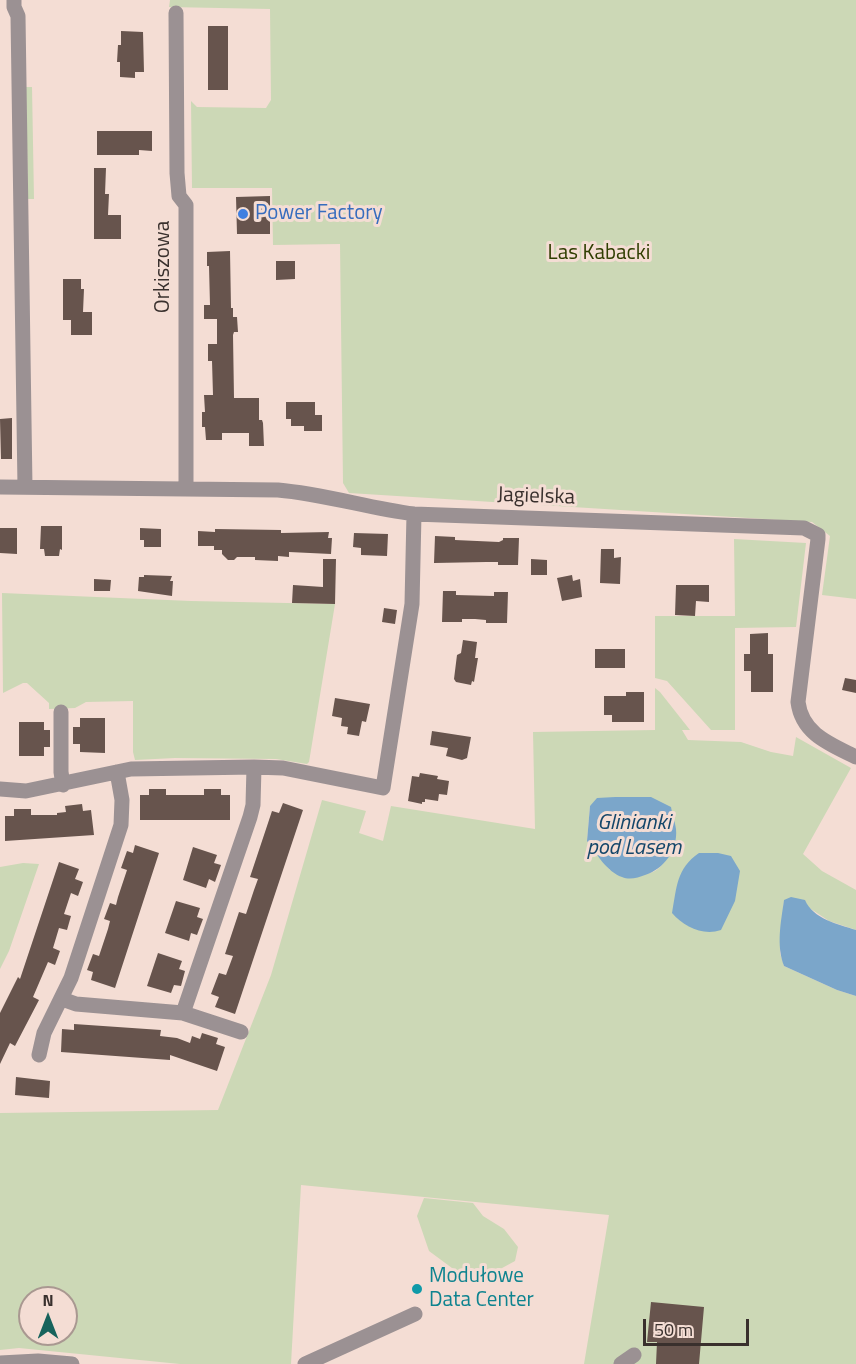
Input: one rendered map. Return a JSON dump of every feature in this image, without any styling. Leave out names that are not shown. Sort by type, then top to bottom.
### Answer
[{"type":"street","points":[[14,0],[19,27],[25,487]]},
{"type":"street","name":"Orkiszowa","points":[[176,13],[177,173],[179,196],[186,205],[186,488]]},
{"type":"street","name":"Jagielska","points":[[0,487],[186,488],[299,492],[380,510],[414,514],[804,528],[818,535],[818,539],[798,702],[799,712],[815,735],[856,757]]},
{"type":"street","points":[[0,789],[26,791],[117,771],[150,768],[254,766],[283,768],[383,788],[412,604],[414,514]]},
{"type":"street","points":[[61,712],[63,784]]},
{"type":"street","points":[[183,1013],[250,817],[254,795],[254,766]]},
{"type":"street","points":[[39,1055],[44,1033],[62,999],[93,918],[121,825],[122,800],[117,771]]},
{"type":"street","points":[[62,999],[76,1004],[183,1013],[240,1032]]},
{"type":"street","points":[[305,1364],[415,1314]]},
{"type":"street","points":[[0,1362],[38,1361],[72,1364]]},
{"type":"green space","name":"Las Kabacki","points":[[170,0],[856,0],[856,599],[822,595],[830,536],[812,522],[349,493],[343,483],[340,244],[273,245],[272,188],[192,188],[191,101],[197,107],[266,108],[271,100],[270,9],[169,7]]},
{"type":"green space","points":[[26,87],[32,87],[34,199],[28,199]]},
{"type":"green space","points":[[734,539],[806,543],[796,627],[735,628],[735,730],[711,730],[667,681],[655,678],[655,616],[735,616]]},
{"type":"green space","points":[[2,593],[335,604],[309,762],[307,764],[276,759],[135,760],[133,701],[86,702],[75,708],[49,709],[49,703],[27,683],[3,693]]},
{"type":"green space","points":[[655,688],[690,730],[682,730],[688,740],[741,742],[771,752],[793,756],[796,737],[851,768],[803,854],[822,871],[856,890],[856,930],[829,921],[808,907],[784,900],[780,953],[784,966],[856,996],[856,1364],[584,1364],[609,1215],[301,1185],[291,1364],[180,1364],[19,1348],[0,1350],[0,1113],[218,1110],[271,975],[322,800],[366,811],[359,833],[383,841],[391,806],[535,829],[533,732],[655,730]],"holes":[[[615,797],[674,845],[662,865],[649,873],[610,870],[587,841],[590,806]]]},
{"type":"green space","points":[[23,863],[39,864],[9,951],[0,969],[0,867]]},
{"type":"green space","points":[[424,1198],[473,1203],[483,1216],[504,1229],[518,1247],[515,1261],[480,1280],[456,1271],[429,1251],[417,1216]]},
{"type":"water","name":"Glinianki pod Lasem","points":[[651,797],[671,807],[676,829],[675,844],[664,863],[652,872],[631,878],[617,875],[602,862],[587,841],[590,806],[597,798]]},
{"type":"water","name":"Glinianki pod Lasem","points":[[699,853],[731,856],[740,871],[735,901],[721,930],[714,932],[694,929],[672,913],[682,872],[691,859]]},
{"type":"water","points":[[791,897],[805,900],[814,912],[827,920],[856,930],[856,996],[784,966],[780,950],[781,925],[784,900]]},
{"type":"building","points":[[208,26],[228,26],[228,90],[208,90]]},
{"type":"building","points":[[121,31],[143,32],[144,72],[135,72],[135,78],[120,77],[120,62],[117,62]]},
{"type":"building","points":[[97,131],[152,131],[152,151],[139,150],[139,155],[97,155]]},
{"type":"building","points":[[94,168],[106,168],[105,194],[109,194],[108,215],[121,215],[121,239],[94,239]]},
{"type":"building","points":[[270,196],[270,234],[237,234],[236,197]]},
{"type":"building","points":[[230,251],[231,308],[233,308],[233,317],[237,317],[238,332],[234,332],[233,335],[234,398],[259,398],[259,420],[263,423],[264,446],[249,446],[249,433],[222,433],[222,440],[206,440],[205,427],[202,427],[202,412],[205,412],[204,395],[213,395],[212,361],[208,361],[208,344],[217,344],[217,319],[204,319],[204,305],[210,305],[207,252]]},
{"type":"building","points":[[276,261],[295,261],[295,279],[276,280]]},
{"type":"building","points":[[63,279],[81,279],[81,289],[84,289],[83,312],[92,312],[92,335],[71,335],[71,320],[63,320]]},
{"type":"building","points":[[286,402],[315,402],[315,415],[322,415],[322,431],[304,431],[304,426],[291,426],[291,419],[286,419]]},
{"type":"building","points":[[12,418],[12,459],[1,459],[0,419]]},
{"type":"building","points":[[41,526],[62,526],[62,550],[60,549],[59,556],[45,556],[44,549],[40,549]]},
{"type":"building","points":[[0,528],[17,528],[17,554],[0,553]]},
{"type":"building","points":[[140,528],[161,529],[161,547],[144,547],[144,540],[140,540]]},
{"type":"building","points":[[215,529],[281,530],[281,533],[329,532],[328,538],[332,538],[331,554],[289,552],[289,557],[278,556],[278,561],[255,560],[255,557],[237,557],[234,560],[228,560],[222,554],[222,550],[214,550],[214,546],[198,546],[198,531],[215,532]]},
{"type":"building","points":[[354,533],[388,534],[387,556],[361,555],[361,548],[353,547]]},
{"type":"building","points":[[435,536],[455,537],[455,540],[499,542],[503,538],[519,538],[518,565],[498,565],[498,562],[434,563]]},
{"type":"building","points":[[601,549],[614,549],[614,558],[621,557],[620,584],[600,583]]},
{"type":"building","points":[[323,559],[336,559],[335,604],[292,603],[293,585],[323,587]]},
{"type":"building","points":[[531,559],[547,560],[547,575],[531,575]]},
{"type":"building","points":[[144,575],[172,576],[170,581],[173,581],[172,596],[138,591],[139,577],[144,577]]},
{"type":"building","points":[[572,575],[573,581],[580,579],[582,597],[562,601],[557,578]]},
{"type":"building","points":[[94,579],[111,580],[110,591],[94,591]]},
{"type":"building","points":[[676,585],[709,585],[709,602],[696,601],[695,616],[675,615]]},
{"type":"building","points":[[443,591],[456,591],[456,595],[494,596],[494,592],[508,592],[507,623],[486,623],[486,620],[475,619],[462,619],[462,622],[442,622]]},
{"type":"building","points":[[384,608],[397,610],[395,624],[382,622]]},
{"type":"building","points":[[768,633],[768,654],[773,654],[773,692],[751,692],[751,671],[744,671],[744,654],[750,654],[750,634]]},
{"type":"building","points":[[463,640],[477,642],[475,658],[478,658],[474,682],[472,681],[471,685],[456,682],[454,679],[457,655],[461,653]]},
{"type":"building","points":[[595,649],[625,649],[625,668],[595,668]]},
{"type":"building","points":[[845,678],[856,680],[856,693],[842,690]]},
{"type":"building","points":[[626,692],[644,692],[644,722],[612,722],[612,715],[604,715],[604,696],[626,696]]},
{"type":"building","points":[[335,698],[370,704],[366,722],[362,721],[359,736],[347,734],[348,727],[341,726],[342,718],[332,716]]},
{"type":"building","points":[[80,718],[105,718],[105,753],[80,752],[80,744],[73,744],[73,727],[80,727]]},
{"type":"building","points":[[19,722],[44,722],[44,730],[50,730],[50,747],[44,747],[44,756],[19,756]]},
{"type":"building","points":[[432,731],[471,737],[467,758],[462,760],[446,756],[448,748],[430,745]]},
{"type":"building","points":[[420,773],[438,776],[437,779],[449,781],[447,795],[439,794],[438,801],[425,799],[422,804],[408,801],[412,776],[419,777]]},
{"type":"building","points":[[149,789],[166,789],[166,795],[204,795],[204,789],[221,789],[221,795],[230,795],[230,820],[140,820],[140,795],[149,795]]},
{"type":"building","points":[[283,803],[303,810],[235,1014],[215,1007],[219,997],[211,994],[219,973],[226,975],[233,956],[225,954],[239,912],[246,914],[258,879],[250,877],[272,811],[279,813]]},
{"type":"building","points":[[82,804],[83,811],[91,810],[94,835],[5,841],[5,816],[14,816],[14,809],[31,809],[31,815],[57,815],[57,813],[66,812],[65,806]]},
{"type":"building","points":[[135,845],[159,853],[115,988],[91,980],[93,972],[87,970],[93,954],[99,956],[110,921],[104,919],[110,903],[116,905],[127,870],[121,868],[127,851],[133,853]]},
{"type":"building","points":[[193,847],[217,855],[214,863],[221,865],[215,882],[209,879],[206,888],[183,880]]},
{"type":"building","points":[[59,862],[79,869],[75,879],[83,882],[78,896],[71,893],[64,914],[71,916],[67,930],[59,928],[53,948],[60,951],[55,965],[48,962],[33,997],[39,1000],[15,1046],[10,1043],[0,1064],[0,1013],[18,977],[20,979]]},
{"type":"building","points":[[176,901],[200,908],[197,917],[203,919],[197,935],[191,933],[189,941],[165,933]]},
{"type":"building","points":[[158,953],[182,961],[179,969],[185,971],[181,986],[174,985],[171,993],[147,986]]},
{"type":"building","points":[[74,1024],[161,1030],[160,1036],[177,1038],[190,1043],[192,1036],[200,1039],[202,1033],[218,1038],[216,1044],[225,1047],[217,1071],[170,1055],[170,1060],[61,1052],[62,1029],[74,1030]]},
{"type":"building","points":[[16,1077],[50,1081],[49,1098],[15,1095]]},
{"type":"building","points":[[651,1302],[704,1307],[699,1364],[656,1364],[657,1342],[647,1342]]},
{"type":"place","name":"Power Factory","points":[[243,214]]},
{"type":"place","name":"Modułowe Data Center","points":[[417,1289]]}]
